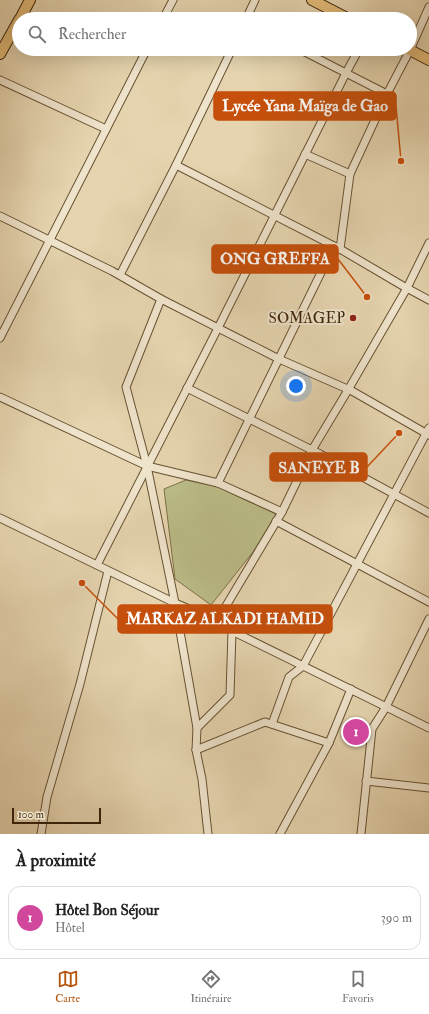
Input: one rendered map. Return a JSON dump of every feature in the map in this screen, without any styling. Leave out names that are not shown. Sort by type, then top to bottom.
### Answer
[{"type":"main road","points":[[23,12],[30,0]]},
{"type":"main road","points":[[312,0],[335,12]]},
{"type":"main road","points":[[0,54],[12,33]]},
{"type":"main road","points":[[417,53],[429,60]]},
{"type":"street","points":[[167,12],[173,0]]},
{"type":"street","points":[[249,12],[255,0]]},
{"type":"street","points":[[417,32],[429,7]]},
{"type":"street","points":[[0,338],[143,56]]},
{"type":"street","points":[[120,275],[176,165],[229,56]]},
{"type":"street","points":[[313,56],[387,94]]},
{"type":"street","points":[[97,565],[355,56]]},
{"type":"street","points":[[218,483],[279,359],[337,248],[350,174],[406,56]]},
{"type":"street","points":[[0,80],[106,128]]},
{"type":"street","points":[[305,154],[350,174]]},
{"type":"street","points":[[176,165],[337,248],[429,300]]},
{"type":"street","points":[[0,216],[120,275],[161,299],[279,359],[348,390],[428,432],[303,666],[289,677],[272,724]]},
{"type":"street","points":[[217,621],[282,512],[312,450],[407,288],[429,243]]},
{"type":"street","points":[[161,299],[126,388],[147,466],[175,603],[197,728],[196,750],[202,780],[208,834]]},
{"type":"street","points":[[187,388],[312,450],[429,513]]},
{"type":"street","points":[[0,397],[147,466],[218,483],[282,512]]},
{"type":"street","points":[[0,518],[175,603],[217,621],[232,631],[429,728]]},
{"type":"street","points":[[276,521],[429,602]]},
{"type":"street","points":[[41,834],[47,797],[80,684],[108,570]]},
{"type":"street","points":[[360,834],[372,729],[386,707],[429,620]]},
{"type":"street","points":[[197,728],[230,695],[232,631]]},
{"type":"street","points":[[280,834],[329,743],[351,689]]},
{"type":"street","points":[[196,750],[264,722],[329,743]]},
{"type":"street","points":[[366,782],[429,788]]},
{"type":"green space","points":[[186,480],[216,486],[276,514],[253,552],[211,605],[175,579],[164,489]]},
{"type":"place","name":"Lycée Yana Maïga de Gao","points":[[401,161]]},
{"type":"place","name":"ONG GREFFA","points":[[367,297]]},
{"type":"place","name":"SOMAGEP","points":[[353,318]]},
{"type":"place","name":"SANEYE B","points":[[399,433]]},
{"type":"place","name":"MARKAZ ALKADI HAMID","points":[[82,583]]},
{"type":"place","name":"Hôtel Bon Séjour","points":[[356,732]]}]
